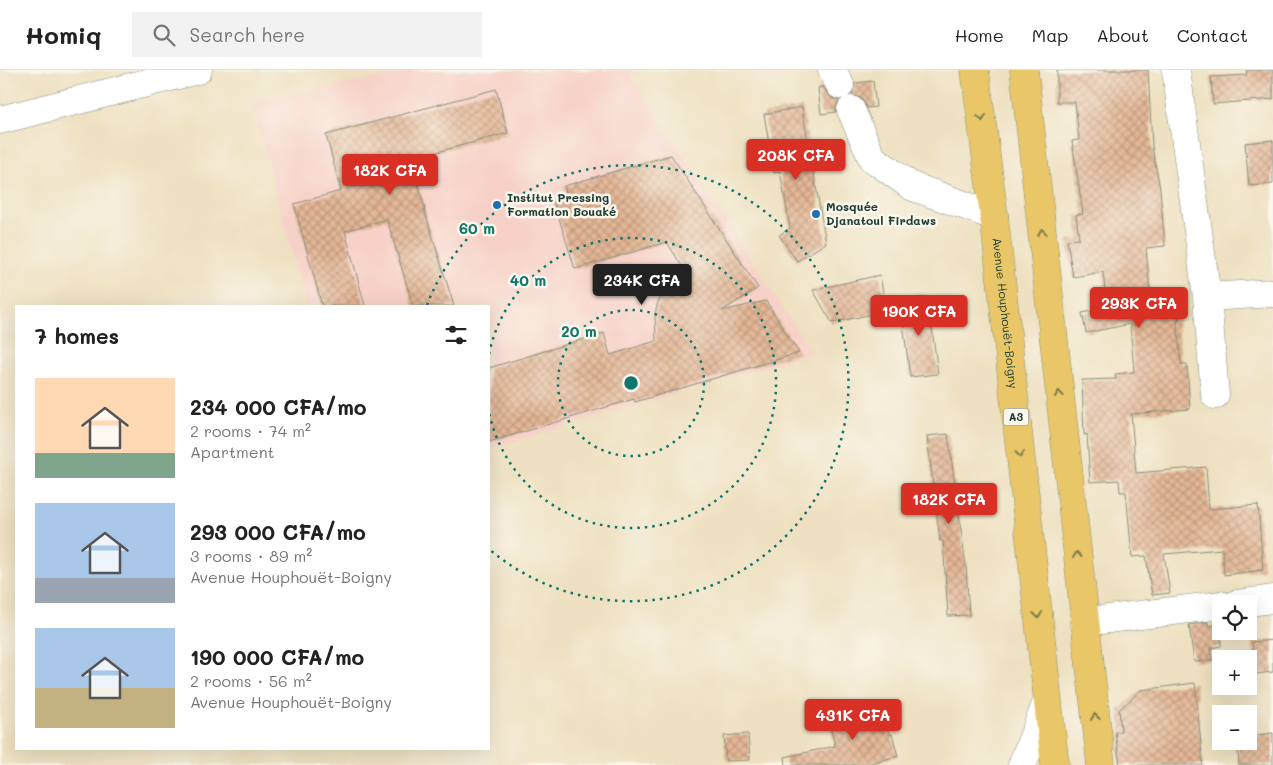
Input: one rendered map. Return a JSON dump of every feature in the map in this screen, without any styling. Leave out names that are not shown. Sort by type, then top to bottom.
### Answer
[{"type":"highway","name":"Avenue Houphouët-Boigny","points":[[975,70],[994,216],[1055,765]]},
{"type":"highway","points":[[1024,70],[1101,765]]},
{"type":"street","points":[[0,120],[198,70]]},
{"type":"street","points":[[1176,70],[1207,297],[1215,395]]},
{"type":"street","points":[[851,110],[872,158],[911,186],[994,216]]},
{"type":"street","points":[[1207,297],[1273,293]]},
{"type":"street","points":[[1257,601],[1273,599]]},
{"type":"street","points":[[1084,622],[1212,607]]},
{"type":"street","points":[[1022,765],[1047,702]]},
{"type":"shaded area","name":"Institut Pressing Formation Bouaké","points":[[415,70],[627,70],[812,353],[490,449],[490,305],[306,305],[252,103]]},
{"type":"building","points":[[1057,70],[1148,70],[1152,146],[1160,189],[1165,246],[1146,248],[1150,291],[1152,295],[1177,293],[1179,320],[1177,320],[1181,364],[1187,364],[1190,409],[1131,414],[1136,473],[1206,467],[1209,509],[1258,505],[1263,570],[1224,575],[1222,549],[1164,554],[1170,593],[1152,595],[1146,556],[1132,557],[1126,492],[1120,492],[1119,480],[1090,482],[1087,434],[1084,435],[1082,380],[1116,379],[1115,374],[1134,372],[1130,324],[1086,333],[1082,313],[1107,308],[1103,272],[1073,277],[1067,240],[1079,239],[1076,215],[1083,214],[1072,141],[1079,140],[1075,102],[1057,102]]},
{"type":"building","points":[[1246,70],[1273,70],[1273,99],[1213,104],[1211,77],[1247,75]]},
{"type":"building","points":[[873,81],[876,107],[867,108],[861,98],[852,95],[855,83]]},
{"type":"building","points":[[823,87],[831,98],[839,100],[836,112],[821,114],[818,88]]},
{"type":"building","points":[[496,89],[508,133],[411,159],[424,209],[454,305],[413,305],[387,219],[345,231],[365,305],[322,305],[294,204],[341,191],[326,135]]},
{"type":"building","points":[[802,107],[826,243],[797,261],[779,235],[790,228],[780,171],[774,173],[764,114]]},
{"type":"building","points":[[1273,140],[1273,184],[1249,186],[1245,143]]},
{"type":"building","points":[[671,155],[758,288],[722,311],[766,301],[799,353],[635,402],[634,399],[490,442],[490,368],[604,333],[610,355],[656,341],[655,314],[658,302],[669,285],[685,271],[667,242],[575,269],[554,202],[568,198],[564,186]]},
{"type":"building","points":[[880,275],[886,311],[832,323],[813,290]]},
{"type":"building","points":[[928,297],[938,374],[910,377],[900,300]]},
{"type":"building","points":[[948,434],[966,566],[969,615],[948,616],[943,541],[940,541],[927,436]]},
{"type":"building","points":[[1208,622],[1208,626],[1212,626],[1212,640],[1221,640],[1221,646],[1211,648],[1212,660],[1194,662],[1189,625]]},
{"type":"building","points":[[1273,640],[1273,672],[1257,674],[1257,650],[1253,650],[1252,642]]},
{"type":"building","points":[[1195,683],[1203,765],[1120,765],[1115,732],[1121,731],[1119,710],[1141,690]]},
{"type":"building","points":[[882,705],[889,735],[892,734],[898,756],[863,765],[786,765],[785,757],[835,746],[828,718]]},
{"type":"building","points":[[1273,733],[1273,765],[1239,765],[1238,750],[1257,750],[1257,735]]},
{"type":"building","points":[[748,734],[750,760],[726,761],[724,736]]},
{"type":"place","name":"Institut Pressing Formation Bouaké","points":[[497,205]]},
{"type":"place","name":"Mosquée Djanatoul Firdaws","points":[[816,214]]}]
